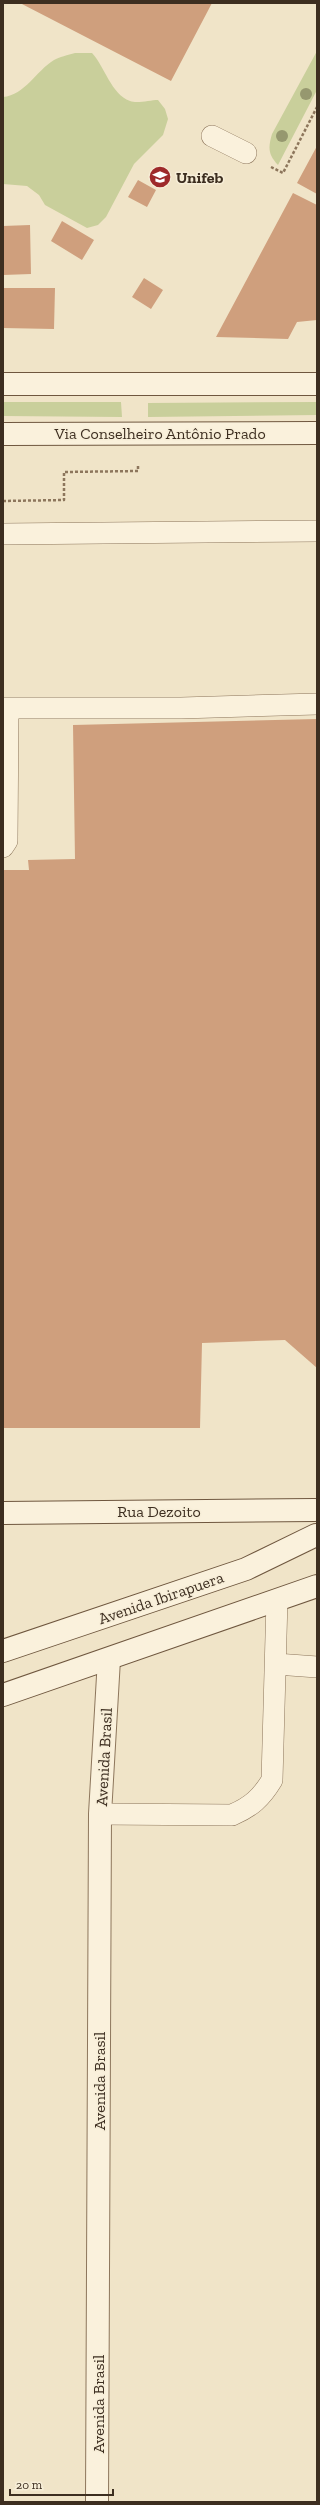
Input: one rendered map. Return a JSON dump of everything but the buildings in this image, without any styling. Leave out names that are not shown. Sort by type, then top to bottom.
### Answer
[{"type":"main road","points":[[3,384],[317,384]]},
{"type":"main road","name":"Via Conselheiro Antônio Prado","points":[[3,434],[317,433]]},
{"type":"main road","points":[[316,1506],[316,1536]]},
{"type":"main road","name":"Rua Dezoito","points":[[3,1513],[316,1506]]},
{"type":"main road","name":"Avenida Ibirapuera","points":[[3,1651],[246,1570],[316,1536]]},
{"type":"main road","points":[[3,1696],[317,1586]]},
{"type":"main road","name":"Avenida Brasil","points":[[97,2502],[100,1814],[110,1659]]},
{"type":"lane","points":[[212,136],[246,153]]},
{"type":"lane","points":[[3,534],[317,531]]},
{"type":"lane","points":[[3,847],[6,841],[5,708],[317,704]]},
{"type":"lane","points":[[100,1814],[232,1815],[249,1808],[262,1796],[272,1780],[277,1600]]},
{"type":"lane","points":[[276,1664],[317,1667]]},
{"type":"path","points":[[246,153],[283,173],[317,107]]},
{"type":"path","points":[[3,501],[64,500],[64,472],[138,470],[137,434]]},
{"type":"green space","points":[[317,51],[317,90],[278,165],[272,157],[270,151],[272,134]]},
{"type":"green space","points":[[75,53],[92,53],[113,86],[123,98],[136,102],[158,100],[165,109],[168,119],[163,135],[134,164],[106,217],[98,225],[87,228],[45,205],[39,195],[27,186],[3,184],[3,97],[18,92],[54,60]]},
{"type":"green space","points":[[3,402],[121,402],[122,417],[3,416]]},
{"type":"green space","points":[[317,402],[317,415],[148,417],[148,403]]},
{"type":"place","name":"Unifeb","points":[[160,177]]}]
